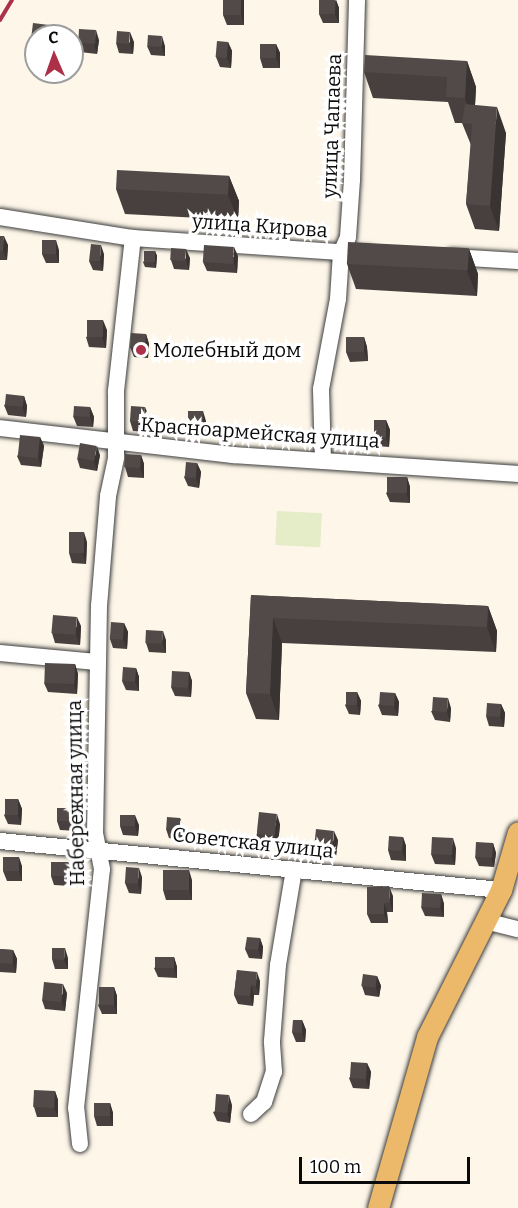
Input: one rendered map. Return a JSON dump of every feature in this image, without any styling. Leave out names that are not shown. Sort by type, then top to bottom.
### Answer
[{"type":"main road","points":[[378,1208],[427,1037],[501,890],[518,832]]},
{"type":"street","name":"улица Чапаева","points":[[323,461],[321,389],[338,299],[340,253],[348,237],[353,169],[357,0]]},
{"type":"street","name":"улица Кирова","points":[[0,217],[133,238],[340,253],[386,254]]},
{"type":"street","name":"Набережная улица","points":[[80,1144],[75,1108],[102,869],[98,848],[97,662],[116,442],[116,391],[133,238]]},
{"type":"street","points":[[432,256],[518,261]]},
{"type":"street","name":"Красноармейская улица","points":[[0,428],[116,442],[323,461],[518,474]]},
{"type":"street","points":[[0,653],[97,662]]},
{"type":"street","name":"Советская улица","points":[[0,841],[98,848],[501,890]]},
{"type":"street","points":[[251,1114],[264,1102],[274,1072],[272,1041],[278,965],[294,869]]},
{"type":"street","points":[[485,921],[518,928]]},
{"type":"green space","points":[[277,511],[322,513],[320,547],[275,545]]},
{"type":"building","points":[[223,0],[241,0],[241,15],[223,15]]},
{"type":"building","points":[[319,0],[335,0],[335,14],[319,14]]},
{"type":"building","points":[[84,29],[96,30],[95,44],[84,43]]},
{"type":"building","points":[[117,31],[130,32],[129,44],[116,43]]},
{"type":"building","points":[[148,35],[162,36],[161,47],[147,46]]},
{"type":"building","points":[[217,41],[228,42],[227,58],[216,57]]},
{"type":"building","points":[[260,44],[276,44],[276,58],[260,58]]},
{"type":"building","points":[[365,55],[467,61],[465,98],[446,97],[447,77],[364,72]]},
{"type":"building","points":[[465,104],[497,107],[490,206],[466,204],[472,124],[462,123]]},
{"type":"building","points":[[117,170],[229,176],[228,195],[116,189]]},
{"type":"building","points":[[0,236],[4,236],[3,251],[0,251]]},
{"type":"building","points":[[42,240],[56,240],[56,254],[42,254]]},
{"type":"building","points":[[348,242],[469,248],[468,270],[347,264]]},
{"type":"building","points":[[91,244],[101,245],[100,261],[89,261]]},
{"type":"building","points":[[204,245],[234,247],[233,264],[203,262]]},
{"type":"building","points":[[171,248],[186,249],[185,261],[170,260]]},
{"type":"building","points":[[144,251],[155,251],[155,262],[144,262]]},
{"type":"building","points":[[87,320],[103,320],[103,337],[87,337]]},
{"type":"building","points":[[131,333],[146,334],[145,348],[130,347]]},
{"type":"building","points":[[346,337],[364,337],[364,352],[346,352]]},
{"type":"building","points":[[6,394],[24,396],[23,407],[5,405]]},
{"type":"building","points":[[74,406],[90,407],[89,417],[73,416]]},
{"type":"building","points":[[131,406],[145,407],[144,422],[130,421]]},
{"type":"building","points":[[188,411],[203,411],[203,426],[188,426]]},
{"type":"building","points":[[374,420],[386,420],[386,437],[374,437]]},
{"type":"building","points":[[20,435],[40,437],[38,458],[18,456]]},
{"type":"building","points":[[80,443],[97,446],[94,461],[77,458]]},
{"type":"building","points":[[125,454],[141,455],[140,468],[124,467]]},
{"type":"building","points":[[186,462],[197,463],[196,478],[185,477]]},
{"type":"building","points":[[387,477],[407,477],[407,493],[387,493]]},
{"type":"building","points":[[69,532],[84,532],[84,553],[69,553]]},
{"type":"building","points":[[251,595],[488,606],[487,627],[273,618],[270,694],[246,693]]},
{"type":"building","points":[[53,615],[77,617],[75,635],[51,633]]},
{"type":"building","points":[[111,622],[124,623],[123,640],[110,639]]},
{"type":"building","points":[[146,630],[163,631],[162,644],[145,643]]},
{"type":"building","points":[[45,663],[75,664],[74,684],[44,683]]},
{"type":"building","points":[[123,667],[136,668],[135,682],[122,681]]},
{"type":"building","points":[[172,671],[189,672],[188,688],[171,687]]},
{"type":"building","points":[[346,692],[357,692],[357,705],[346,705]]},
{"type":"building","points":[[380,692],[395,693],[394,706],[379,705]]},
{"type":"building","points":[[433,697],[448,698],[447,712],[432,711]]},
{"type":"building","points":[[487,703],[501,704],[500,717],[486,716]]},
{"type":"building","points":[[5,799],[18,799],[18,815],[5,815]]},
{"type":"building","points":[[57,808],[74,808],[74,821],[57,821]]},
{"type":"building","points":[[259,812],[277,814],[275,836],[257,834]]},
{"type":"building","points":[[120,815],[135,815],[135,826],[120,826]]},
{"type":"building","points":[[167,817],[180,818],[179,830],[166,829]]},
{"type":"building","points":[[316,829],[334,831],[332,846],[314,844]]},
{"type":"building","points":[[389,836],[403,837],[402,851],[388,850]]},
{"type":"building","points":[[432,837],[453,838],[452,855],[431,854]]},
{"type":"building","points":[[476,842],[493,843],[492,858],[475,857]]},
{"type":"building","points":[[3,857],[19,857],[19,871],[3,871]]},
{"type":"building","points":[[51,862],[68,862],[68,876],[51,876]]},
{"type":"building","points":[[126,867],[139,868],[138,884],[125,883]]},
{"type":"building","points":[[163,870],[189,870],[189,890],[163,890]]},
{"type":"building","points":[[389,886],[390,903],[384,903],[384,914],[367,914],[367,887]]},
{"type":"building","points":[[422,893],[441,894],[440,908],[421,907]]},
{"type":"building","points":[[247,937],[260,938],[258,950],[245,949]]},
{"type":"building","points":[[52,948],[65,948],[64,960],[52,959]]},
{"type":"building","points":[[0,949],[13,950],[12,964],[0,963]]},
{"type":"building","points":[[155,957],[174,957],[174,968],[155,968]]},
{"type":"building","points":[[237,970],[257,972],[256,986],[251,985],[250,996],[234,995]]},
{"type":"building","points":[[363,974],[377,976],[375,988],[361,986]]},
{"type":"building","points":[[44,982],[63,984],[61,1002],[42,1000]]},
{"type":"building","points":[[99,987],[114,987],[114,1005],[99,1005]]},
{"type":"building","points":[[293,1020],[302,1020],[302,1033],[292,1032]]},
{"type":"building","points":[[351,1062],[367,1063],[366,1079],[350,1078]]},
{"type":"building","points":[[34,1090],[55,1091],[54,1108],[33,1107]]},
{"type":"building","points":[[216,1094],[229,1095],[228,1113],[215,1112]]},
{"type":"building","points":[[94,1103],[110,1103],[110,1116],[94,1116]]},
{"type":"railway","points":[[0,20],[12,0]]},
{"type":"place","name":"Молебный дом","points":[[141,350]]}]
